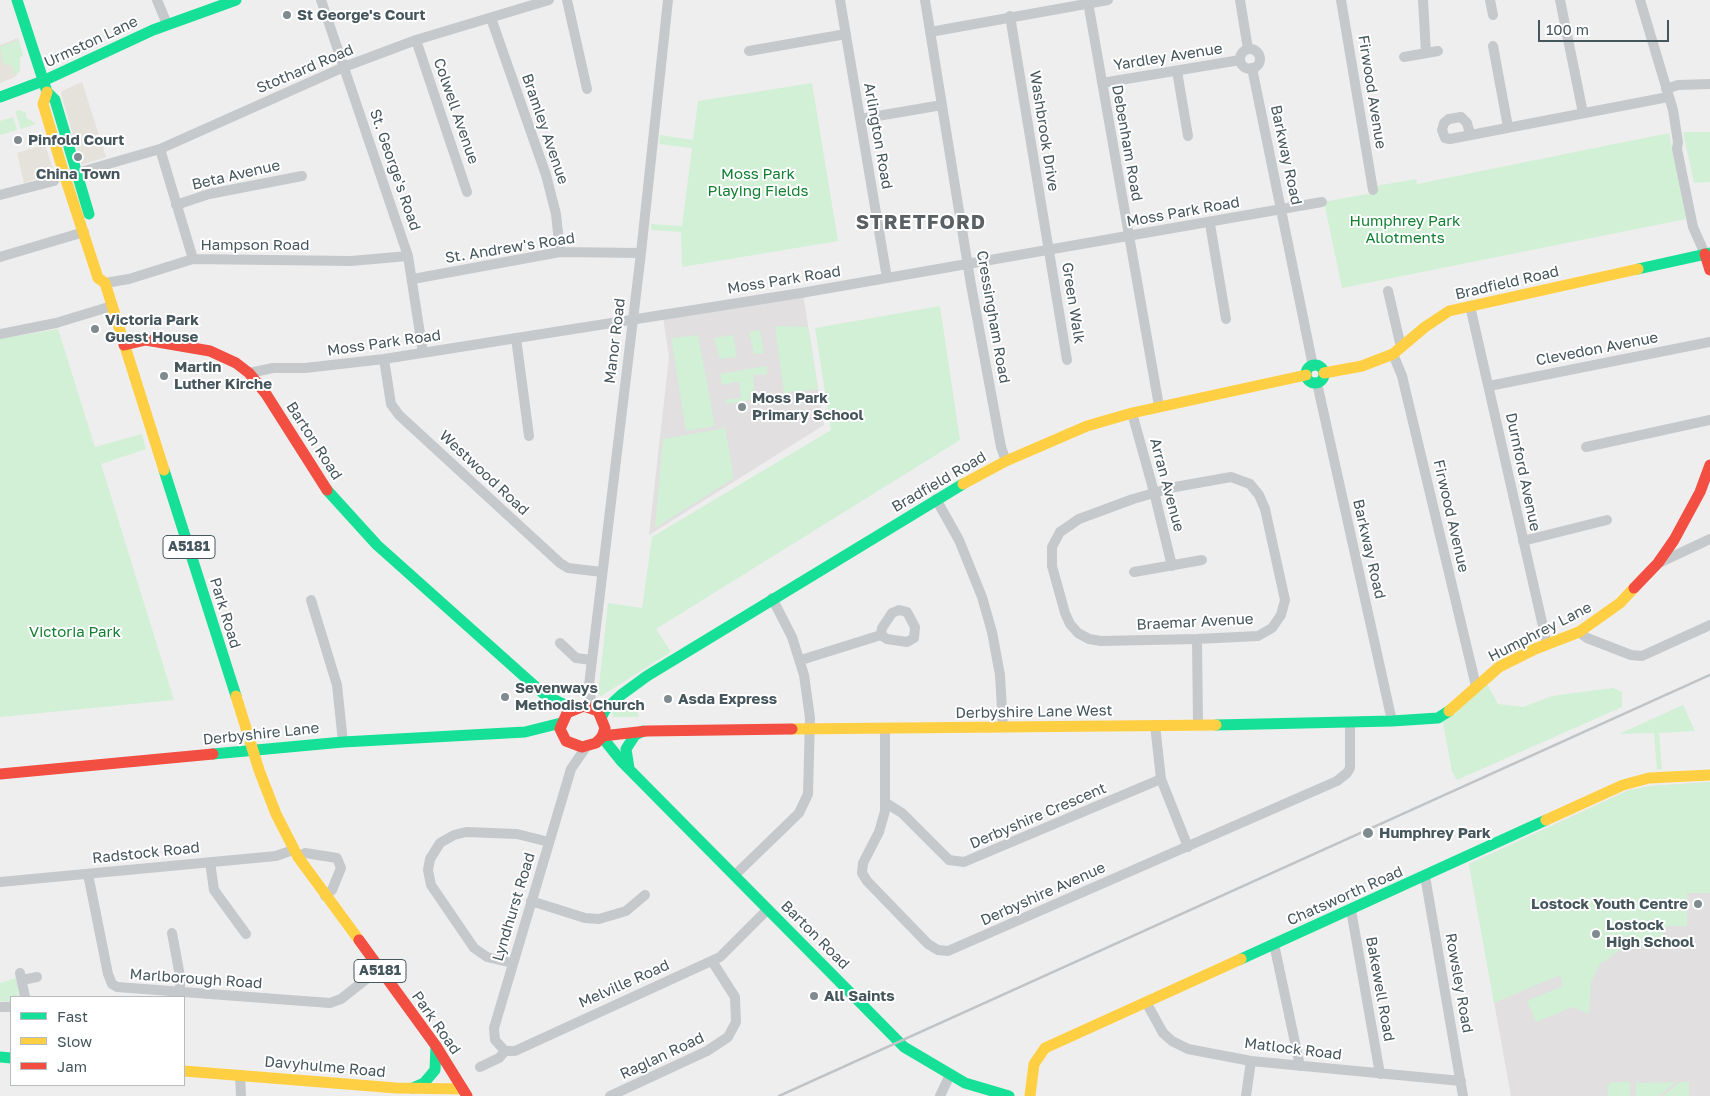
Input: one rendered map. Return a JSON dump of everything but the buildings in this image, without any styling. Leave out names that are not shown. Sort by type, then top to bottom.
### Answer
[{"type":"street","name":"A5181","points":[[18,0],[45,87],[55,100],[107,276],[105,283],[124,345]]},
{"type":"street","points":[[157,0],[167,24]]},
{"type":"street","name":"Urmston Lane","points":[[0,97],[45,87],[98,54],[167,24],[236,0]]},
{"type":"street","name":"St. George's Road","points":[[321,0],[408,256],[424,353]]},
{"type":"street","name":"Stothard Road","points":[[77,173],[160,149],[344,67],[416,40],[549,0]]},
{"type":"street","points":[[567,0],[587,88]]},
{"type":"street","name":"Manor Road","points":[[577,708],[589,685],[632,318],[642,253],[668,0]]},
{"type":"street","name":"Arlington Road","points":[[840,0],[887,278]]},
{"type":"street","name":"Cressingham Road","points":[[925,0],[968,264],[1001,447],[1006,461]]},
{"type":"street","points":[[930,32],[1010,16],[1108,0]]},
{"type":"street","points":[[1240,0],[1248,49]]},
{"type":"street","name":"Firwood Avenue","points":[[1341,0],[1373,190]]},
{"type":"street","points":[[1423,0],[1426,53]]},
{"type":"street","points":[[1490,0],[1493,15]]},
{"type":"street","points":[[1560,0],[1584,113]]},
{"type":"street","points":[[1640,0],[1667,93],[1698,226],[1697,233],[1708,254],[1710,270]]},
{"type":"street","name":"Debenham Road","points":[[1088,2],[1158,406]]},
{"type":"street","name":"Washbrook Drive","points":[[1010,16],[1049,251]]},
{"type":"street","name":"Bramley Avenue","points":[[492,18],[546,175],[556,214],[560,252]]},
{"type":"street","points":[[749,51],[846,34]]},
{"type":"street","name":"Colwell Avenue","points":[[416,40],[467,192]]},
{"type":"street","points":[[1493,46],[1508,127]]},
{"type":"street","points":[[1248,49],[1258,52],[1260,59],[1258,65],[1252,68],[1243,66],[1240,60],[1241,54],[1248,49]]},
{"type":"street","points":[[1404,57],[1438,51]]},
{"type":"street","name":"Yardley Avenue","points":[[1102,83],[1240,60]]},
{"type":"street","name":"Barkway Road","points":[[1252,68],[1282,209],[1310,370]]},
{"type":"street","points":[[1177,71],[1188,136]]},
{"type":"street","points":[[1470,134],[1584,113],[1667,93],[1678,85],[1710,84]]},
{"type":"street","name":"A5181","points":[[45,87],[43,104],[65,177],[98,278],[105,283]]},
{"type":"street","points":[[860,118],[942,105]]},
{"type":"street","points":[[160,149],[193,259]]},
{"type":"street","points":[[65,177],[77,173]]},
{"type":"street","name":"Beta Avenue","points":[[176,205],[209,194],[302,176]]},
{"type":"street","points":[[0,195],[31,192],[54,181]]},
{"type":"street","name":"Moss Park Road","points":[[249,374],[273,368],[305,368],[424,353],[1210,224],[1322,202]]},
{"type":"street","points":[[1210,224],[1226,319]]},
{"type":"street","points":[[0,257],[84,232]]},
{"type":"street","name":"Green Walk","points":[[1049,251],[1067,360]]},
{"type":"street","name":"St. Andrew's Road","points":[[413,279],[560,252],[642,253]]},
{"type":"street","name":"Bradfield Road","points":[[1324,373],[1362,366],[1397,351],[1438,317],[1470,306],[1708,254]]},
{"type":"street","name":"Hampson Road","points":[[105,283],[129,279],[193,259],[351,261],[408,256]]},
{"type":"street","name":"Firwood Avenue","points":[[1388,291],[1402,376],[1476,686]]},
{"type":"street","points":[[0,334],[56,323],[112,306]]},
{"type":"street","name":"Durnford Avenue","points":[[1470,306],[1547,644]]},
{"type":"street","points":[[516,338],[528,436]]},
{"type":"street","name":"Barton Road","points":[[124,345],[146,340],[210,351],[236,363],[249,374],[266,394],[322,485],[377,545],[546,696],[562,721]]},
{"type":"street","name":"Clevedon Avenue","points":[[1489,386],[1710,342]]},
{"type":"street","name":"Park Road","points":[[124,345],[253,750],[268,793],[295,853],[436,1046],[465,1092]]},
{"type":"street","name":"Westwood Road","points":[[384,359],[390,400],[396,412],[560,564],[568,568],[602,572]]},
{"type":"street","points":[[1319,366],[1324,373],[1322,380],[1317,383],[1308,380],[1310,370],[1319,366]]},
{"type":"street","name":"Bradfield Road","points":[[597,713],[620,695],[772,598],[936,499],[1006,461],[1087,426],[1158,406],[1310,370]]},
{"type":"street","name":"Barkway Road","points":[[1317,383],[1392,721]]},
{"type":"street","name":"Arran Avenue","points":[[1132,413],[1172,566]]},
{"type":"street","points":[[1586,446],[1710,420]]},
{"type":"street","name":"Humphrey Lane","points":[[1438,718],[1448,712],[1476,686],[1512,659],[1579,632],[1620,603],[1658,563],[1687,517],[1710,465]]},
{"type":"street","name":"Braemar Avenue","points":[[1238,478],[1255,489],[1265,509],[1284,593],[1282,615],[1272,628],[1258,636],[1101,641],[1089,639],[1078,633],[1070,624],[1062,603],[1051,557],[1052,547],[1060,532],[1079,518],[1154,492],[1204,481],[1238,478]]},
{"type":"street","points":[[936,499],[958,540],[982,597],[1000,675],[1004,727]]},
{"type":"street","points":[[1523,540],[1607,520]]},
{"type":"street","points":[[1658,563],[1710,539]]},
{"type":"street","points":[[1134,572],[1202,560]]},
{"type":"street","points":[[735,875],[799,813],[806,801],[809,787],[810,729],[808,698],[801,660],[786,623],[772,598]]},
{"type":"street","points":[[311,600],[337,686],[343,742]]},
{"type":"street","points":[[1579,632],[1587,638],[1631,654],[1642,656],[1710,625]]},
{"type":"street","points":[[801,660],[881,635]]},
{"type":"street","points":[[1197,639],[1198,725]]},
{"type":"street","points":[[560,643],[576,658],[592,660]]},
{"type":"street","name":"Manor Road","points":[[589,685],[597,713]]},
{"type":"street","name":"Barton Road","points":[[546,696],[577,708]]},
{"type":"street","points":[[577,708],[597,713],[605,728],[602,737],[589,746],[568,742],[560,732],[562,721],[577,708]]},
{"type":"street","name":"Derbyshire Lane West","points":[[597,713],[611,726],[630,731]]},
{"type":"street","name":"Derbyshire Lane West","points":[[602,737],[630,731],[1198,725],[1392,721],[1438,718]]},
{"type":"street","name":"Derbyshire Lane","points":[[525,732],[562,721]]},
{"type":"street","name":"Derbyshire Avenue","points":[[885,728],[886,803],[879,832],[862,864],[863,876],[928,944],[943,951],[961,947],[1343,778],[1351,762],[1350,722]]},
{"type":"street","points":[[1155,725],[1161,779],[1188,847]]},
{"type":"street","points":[[625,765],[626,749],[632,739],[644,731]]},
{"type":"street","name":"Derbyshire Lane","points":[[0,774],[343,742],[525,732],[556,736],[568,742]]},
{"type":"street","name":"Barton Road","points":[[602,737],[625,765],[904,1047],[965,1083],[1009,1096]]},
{"type":"street","name":"Lyndhurst Road","points":[[505,1051],[495,1040],[494,1028],[512,963],[572,769],[572,754],[568,742]]},
{"type":"street","name":"Barton Road","points":[[589,746],[625,765]]},
{"type":"street","name":"Lyndhurst Road","points":[[572,769],[589,746]]},
{"type":"street","name":"Chatsworth Road","points":[[1030,1096],[1034,1064],[1040,1052],[1635,780],[1710,775]]},
{"type":"street","name":"Derbyshire Crescent","points":[[886,803],[902,813],[949,860],[964,862],[1161,779]]},
{"type":"street","points":[[512,963],[487,956],[474,948],[431,885],[428,870],[430,859],[440,843],[454,835],[466,832],[517,834],[549,842]]},
{"type":"street","points":[[295,853],[337,858],[341,868],[332,890],[325,896]]},
{"type":"street","name":"Radstock Road","points":[[0,882],[295,853]]},
{"type":"street","points":[[210,862],[213,887],[216,894],[246,934]]},
{"type":"street","name":"Marlborough Road","points":[[88,874],[108,974],[112,984],[122,989],[330,1004],[341,999],[379,969]]},
{"type":"street","name":"Rowsley Road","points":[[1425,876],[1463,1096]]},
{"type":"street","points":[[531,901],[585,918],[599,919],[626,910],[645,895]]},
{"type":"street","name":"Melville Road","points":[[480,1067],[499,1058],[505,1051],[515,1051],[712,961],[730,948],[768,909]]},
{"type":"street","name":"Bakewell Road","points":[[1351,910],[1380,1074]]},
{"type":"street","points":[[172,933],[180,976],[180,992]]},
{"type":"street","points":[[1274,944],[1300,1066]]},
{"type":"street","name":"Raglan Road","points":[[610,1096],[707,1052],[728,1037],[736,1022],[736,1005],[731,990],[712,961]]},
{"type":"street","points":[[25,996],[21,977],[37,977]]},
{"type":"street","name":"Matlock Road","points":[[1146,1002],[1159,1028],[1172,1041],[1188,1048],[1251,1061],[1461,1081]]},
{"type":"street","points":[[416,1092],[435,1070],[438,1062],[436,1046]]},
{"type":"street","points":[[1246,1096],[1251,1061]]},
{"type":"street","name":"Davyhulme Road","points":[[185,1071],[396,1088],[416,1092],[465,1092]]},
{"type":"street","points":[[240,1075],[241,1096]]},
{"type":"street","points":[[940,1096],[950,1075]]},
{"type":"shaded area","points":[[18,38],[23,56],[20,57],[20,70],[15,77],[0,83],[0,45]]},
{"type":"shaded area","points":[[82,82],[106,157],[82,165],[61,94],[62,91]]},
{"type":"shaded area","points":[[45,144],[54,173],[24,183],[17,153]]},
{"type":"shaded area","name":"Moss Park Primary School","points":[[803,294],[824,425],[649,535],[669,357],[663,317]]},
{"type":"shaded area","name":"Lostock High School","points":[[1710,782],[1710,1096],[1511,1096],[1469,864],[1629,790],[1651,786]]},
{"type":"green space","points":[[19,40],[23,56],[20,57],[20,70],[15,75],[12,66],[3,63],[0,47]]},
{"type":"green space","name":"Moss Park Playing Fields","points":[[812,83],[838,241],[682,267],[681,232],[651,230],[651,224],[682,226],[692,148],[659,144],[660,135],[693,140],[698,101]]},
{"type":"green space","points":[[20,110],[26,113],[26,117],[36,124],[21,129],[15,111]]},
{"type":"green space","points":[[13,117],[17,130],[0,135],[0,121]]},
{"type":"green space","points":[[1683,132],[1710,132],[1710,182],[1694,183]]},
{"type":"green space","name":"Humphrey Park Allotments","points":[[1669,133],[1686,219],[1342,288],[1324,202],[1377,192],[1376,186],[1416,179],[1417,184]]},
{"type":"green space","points":[[940,306],[960,440],[656,629],[671,652],[601,696],[598,695],[608,603],[642,608],[652,537],[831,430],[815,328]]},
{"type":"green space","points":[[775,326],[808,327],[818,389],[784,393]]},
{"type":"green space","name":"Victoria Park","points":[[58,329],[95,447],[142,434],[146,449],[101,464],[174,700],[0,717],[0,339]]},
{"type":"green space","points":[[760,330],[764,353],[754,354],[749,332]]},
{"type":"green space","points":[[698,335],[715,426],[686,431],[671,338]]},
{"type":"green space","points":[[733,335],[737,357],[720,359],[714,338]]},
{"type":"green space","points":[[766,366],[768,374],[753,375],[755,394],[762,393],[762,396],[770,393],[771,396],[726,404],[725,400],[741,398],[739,381],[722,385],[720,374]]},
{"type":"green space","points":[[725,428],[734,478],[655,528],[663,439]]},
{"type":"green space","name":"Humphrey Park","points":[[1487,684],[1498,704],[1523,707],[1552,696],[1613,688],[1622,692],[1622,707],[1457,780],[1452,772],[1443,722]]},
{"type":"green space","points":[[626,703],[630,709],[636,706],[639,717],[612,717],[613,711]]},
{"type":"green space","points":[[1683,705],[1695,731],[1659,733],[1662,769],[1657,770],[1654,733],[1619,734]]},
{"type":"green space","points":[[1710,782],[1710,893],[1687,893],[1687,926],[1667,926],[1661,937],[1623,948],[1600,964],[1591,982],[1589,1014],[1573,1007],[1536,1022],[1527,1001],[1563,986],[1560,975],[1494,1003],[1469,864],[1629,790],[1651,786]]},
{"type":"green space","points":[[16,978],[19,996],[10,996],[10,1002],[0,1001],[0,983]]},
{"type":"green space","points":[[1612,1082],[1630,1082],[1630,1096],[1608,1096],[1607,1086]]},
{"type":"green space","points":[[1676,1082],[1659,1096],[1636,1096],[1636,1083]]},
{"type":"green space","points":[[1680,1082],[1689,1082],[1689,1096],[1663,1096]]},
{"type":"railway","points":[[779,1096],[1710,675]]},
{"type":"traffic: fast","points":[[17,0],[47,92],[55,100],[89,214]]},
{"type":"traffic: fast","points":[[43,81],[153,30],[236,0]]},
{"type":"traffic: fast","points":[[0,97],[43,81]]},
{"type":"traffic: fast","points":[[1638,269],[1710,253]]},
{"type":"traffic: fast","points":[[1315,365],[1321,368],[1324,374],[1321,380],[1315,383],[1309,380],[1306,374],[1309,368],[1315,365]]},
{"type":"traffic: fast","points":[[164,470],[236,696]]},
{"type":"traffic: fast","points":[[602,716],[605,710],[621,695],[647,676],[963,484]]},
{"type":"traffic: fast","points":[[327,490],[377,545],[546,696],[574,709]]},
{"type":"traffic: fast","points":[[1216,725],[1392,721],[1438,718],[1449,711]]},
{"type":"traffic: fast","points":[[213,754],[343,742],[525,732],[561,723]]},
{"type":"traffic: fast","points":[[629,768],[626,749],[635,735],[643,731]]},
{"type":"traffic: fast","points":[[602,737],[622,762],[904,1047],[965,1083],[1009,1096]]},
{"type":"traffic: fast","points":[[1241,959],[1546,820]]},
{"type":"traffic: fast","points":[[413,1088],[424,1083],[435,1070],[436,1046]]},
{"type":"traffic: fast","points":[[0,1057],[10,1058]]},
{"type":"traffic: slow","points":[[47,92],[43,104],[65,177],[98,278],[105,283],[164,470]]},
{"type":"traffic: slow","points":[[1324,373],[1362,366],[1393,354],[1425,327],[1449,311],[1638,269]]},
{"type":"traffic: slow","points":[[963,484],[1006,461],[1087,426],[1132,413],[1306,375]]},
{"type":"traffic: slow","points":[[1449,711],[1499,667],[1535,649],[1579,632],[1620,603],[1634,588]]},
{"type":"traffic: slow","points":[[236,696],[259,770],[276,814],[298,857],[359,940]]},
{"type":"traffic: slow","points":[[792,729],[1216,725]]},
{"type":"traffic: slow","points":[[1546,820],[1623,785],[1649,778],[1710,775]]},
{"type":"traffic: slow","points":[[1030,1096],[1034,1064],[1045,1048],[1241,959]]},
{"type":"traffic: slow","points":[[185,1071],[396,1088],[463,1089]]},
{"type":"traffic: jam","points":[[1705,254],[1710,270]]},
{"type":"traffic: jam","points":[[124,345],[146,340],[210,351],[236,363],[249,373],[266,394],[327,490]]},
{"type":"traffic: jam","points":[[1634,588],[1658,563],[1674,540],[1700,492],[1710,465]]},
{"type":"traffic: jam","points":[[584,706],[598,711],[605,728],[602,737],[596,743],[582,747],[566,741],[560,729],[567,713],[584,706]]},
{"type":"traffic: jam","points":[[602,736],[647,731],[792,729]]},
{"type":"traffic: jam","points":[[0,774],[213,754]]},
{"type":"traffic: jam","points":[[359,940],[436,1046],[467,1096]]},
{"type":"place","name":"St George's Court","points":[[287,15]]},
{"type":"place","name":"Pinfold Court","points":[[18,140]]},
{"type":"place","name":"China Town","points":[[78,157]]},
{"type":"place","name":"Victoria Park Guest House","points":[[95,329]]},
{"type":"place","name":"Martin Luther Kirche","points":[[164,376]]},
{"type":"place","name":"Moss Park Primary School","points":[[742,407]]},
{"type":"place","name":"Sevenways Methodist Church","points":[[505,697]]},
{"type":"place","name":"Asda Express","points":[[668,699]]},
{"type":"place","name":"Humphrey Park","points":[[1368,833]]},
{"type":"place","name":"Lostock Youth Centre","points":[[1698,904]]},
{"type":"place","name":"Lostock High School","points":[[1596,934]]},
{"type":"place","name":"All Saints","points":[[814,996]]},
{"type":"district","name":"STRETFORD","points":[[921,223]]}]
